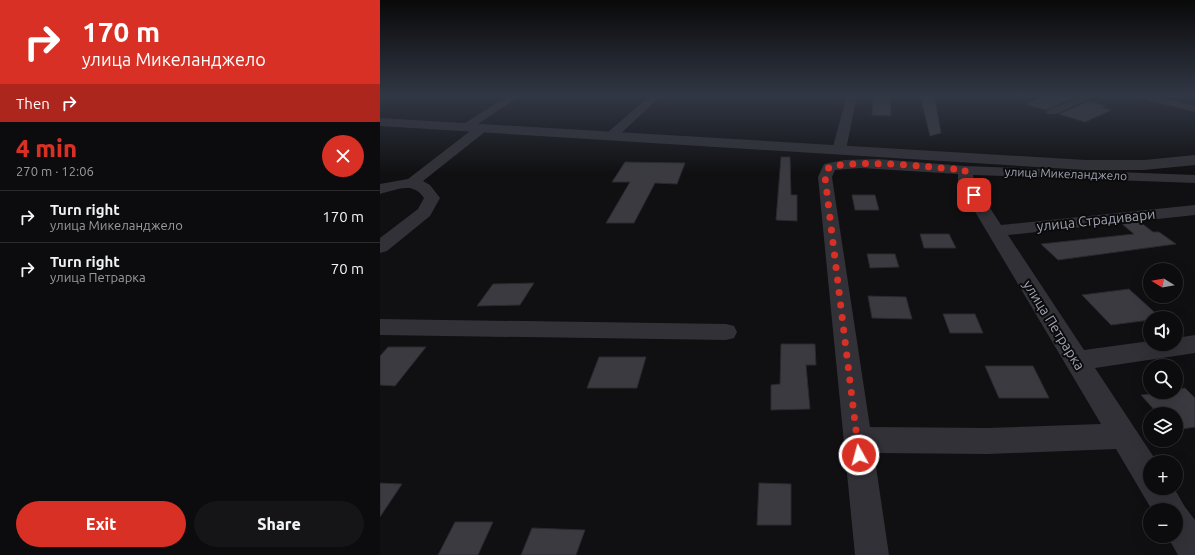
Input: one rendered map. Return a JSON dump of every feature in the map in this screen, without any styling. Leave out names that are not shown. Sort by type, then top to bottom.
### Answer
[{"type":"street","points":[[465,127],[475,121]]},
{"type":"street","points":[[612,136],[629,121]]},
{"type":"street","points":[[839,150],[846,121]]},
{"type":"street","points":[[380,122],[1086,165],[1144,165],[1195,160]]},
{"type":"street","points":[[380,189],[414,182],[482,128]]},
{"type":"street","name":"улица Микеланджело","points":[[858,440],[825,177],[829,167],[839,164],[880,165],[965,170],[1195,179]]},
{"type":"street","name":"улица Петрарка","points":[[965,170],[966,183],[1143,466]]},
{"type":"street","points":[[380,247],[424,212],[432,198],[425,188],[414,182]]},
{"type":"street","name":"улица Страдивари","points":[[996,231],[1195,210]]},
{"type":"street","points":[[380,327],[726,332]]},
{"type":"street","points":[[1076,361],[1195,344]]},
{"type":"street","points":[[872,555],[858,440],[988,441],[1125,436]]},
{"type":"street","points":[[1183,531],[1195,551]]},
{"type":"building","points":[[926,121],[939,121],[941,133],[930,136]]},
{"type":"building","points":[[781,157],[790,157],[791,195],[797,195],[797,221],[776,220]]},
{"type":"building","points":[[625,162],[685,163],[677,184],[655,183],[634,223],[606,223],[630,182],[612,182]]},
{"type":"building","points":[[852,195],[875,195],[879,210],[855,210]]},
{"type":"building","points":[[1140,222],[1153,232],[1159,232],[1176,244],[1058,260],[1041,244],[1134,234],[1122,224]]},
{"type":"building","points":[[920,234],[949,234],[956,248],[924,248]]},
{"type":"building","points":[[867,254],[895,254],[899,267],[870,268]]},
{"type":"building","points":[[534,283],[520,305],[477,306],[493,284]]},
{"type":"building","points":[[1129,289],[1153,311],[1143,311],[1143,321],[1111,325],[1082,295]]},
{"type":"building","points":[[868,296],[906,297],[912,319],[872,318]]},
{"type":"building","points":[[943,314],[975,314],[983,333],[950,333]]},
{"type":"building","points":[[781,344],[815,344],[816,365],[806,365],[810,409],[771,410],[771,385],[780,384]]},
{"type":"building","points":[[388,347],[426,347],[395,386],[380,385],[380,356]]},
{"type":"building","points":[[599,357],[646,357],[637,388],[587,388]]},
{"type":"building","points":[[985,366],[1033,366],[1049,398],[999,398]]},
{"type":"building","points":[[1183,388],[1185,388],[1195,398],[1195,427],[1183,429],[1183,407],[1152,407],[1145,399],[1183,399]]},
{"type":"building","points":[[380,483],[402,484],[380,517]]},
{"type":"building","points":[[759,483],[791,484],[791,525],[757,525]]},
{"type":"building","points":[[455,522],[493,522],[478,555],[438,555]]},
{"type":"building","points":[[532,528],[585,530],[576,555],[521,555]]},
{"type":"route","points":[[859,455],[825,177],[829,167],[839,164],[965,170],[966,183],[974,195]]}]
